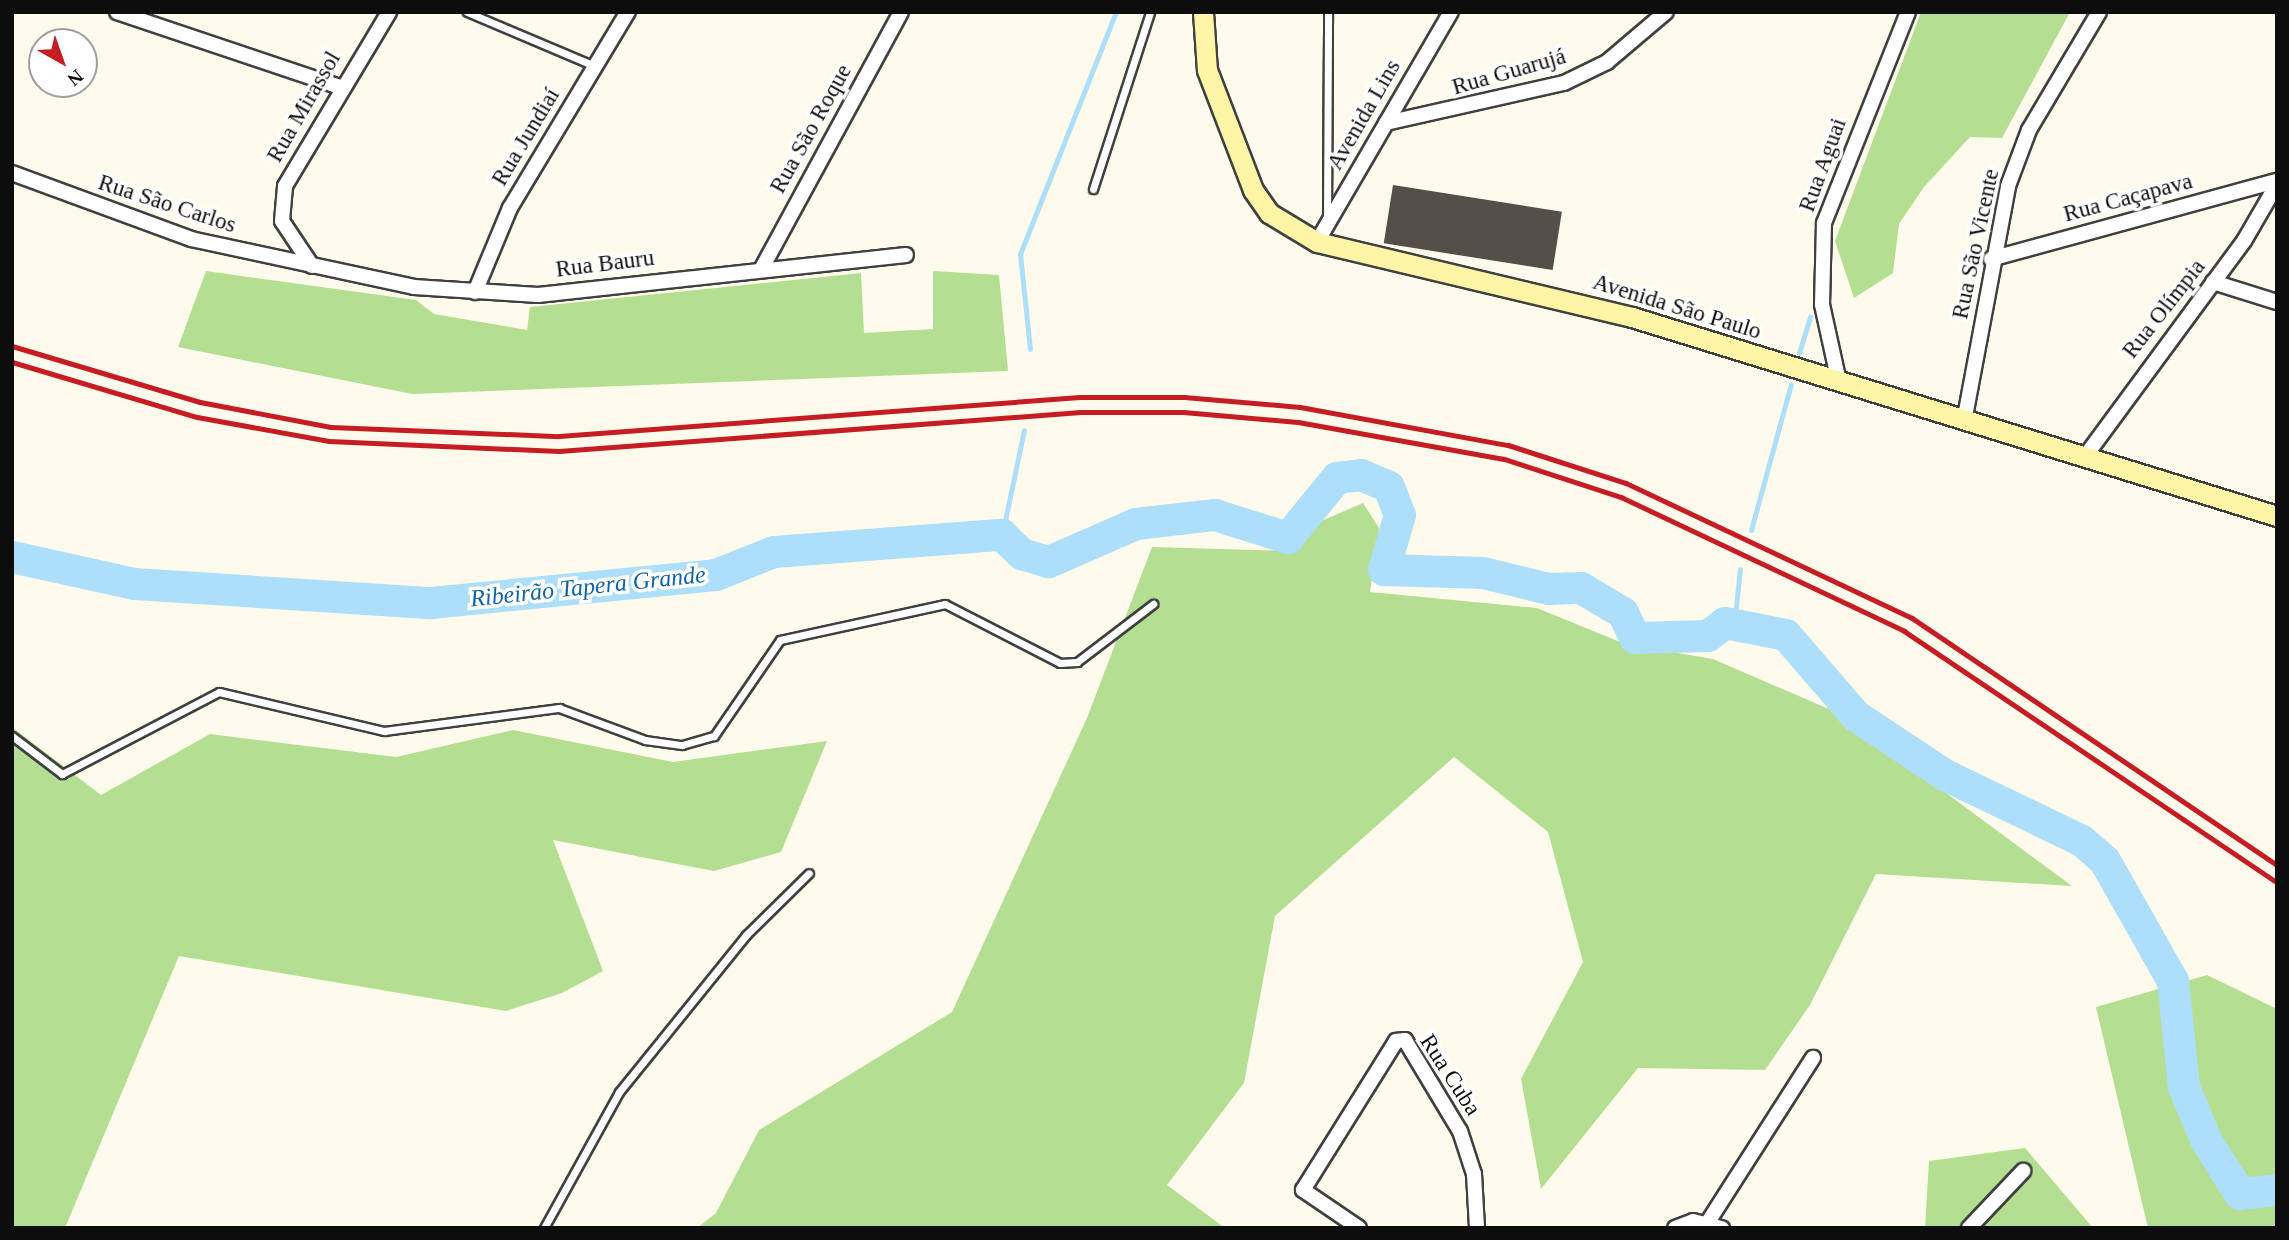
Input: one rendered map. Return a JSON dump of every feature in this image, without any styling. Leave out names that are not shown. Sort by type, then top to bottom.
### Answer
[{"type":"main road","name":"Avenida São Paulo","points":[[1203,12],[1207,71],[1253,190],[1269,213],[1317,242],[1577,302],[2277,516]]},
{"type":"street","points":[[117,12],[340,87]]},
{"type":"street","name":"Rua Mirassol","points":[[312,266],[289,236],[281,205],[299,155],[389,12]]},
{"type":"street","name":"Rua Jundiaí","points":[[475,292],[510,208],[628,12]]},
{"type":"street","name":"Rua São Roque","points":[[762,268],[901,12]]},
{"type":"street","name":"Avenida Lins","points":[[1317,242],[1451,12]]},
{"type":"street","name":"Rua Guarujá","points":[[1386,123],[1564,83],[1607,62],[1666,12]]},
{"type":"street","name":"Rua Aguai","points":[[1839,382],[1822,306],[1824,223],[1908,12]]},
{"type":"street","name":"Rua São Vicente","points":[[1965,422],[1991,259],[2008,186],[2029,130],[2099,12]]},
{"type":"street","name":"Rua São Carlos","points":[[12,173],[191,239],[312,266]]},
{"type":"street","name":"Rua Caçapava","points":[[1991,259],[2277,183]]},
{"type":"street","name":"Rua Olímpia","points":[[2084,458],[2213,282],[2277,183]]},
{"type":"street","name":"Rua Bauru","points":[[312,266],[414,287],[538,295],[762,268],[906,255]]},
{"type":"street","points":[[2213,282],[2277,302]]},
{"type":"street","name":"Rua Cuba","points":[[1359,1228],[1303,1190],[1395,1041],[1405,1040],[1460,1131],[1474,1174],[1477,1228]]},
{"type":"street","points":[[1675,1228],[1715,1225],[1813,1058]]},
{"type":"street","points":[[1969,1228],[2023,1171]]},
{"type":"lane","points":[[467,12],[596,66]]},
{"type":"lane","points":[[1093,189],[1150,12]]},
{"type":"lane","points":[[1327,223],[1328,12]]},
{"type":"lane","points":[[12,736],[62,774],[219,692],[384,731],[559,708],[645,740],[682,745],[714,736],[780,640],[945,604],[1060,663],[1077,662],[1153,604]]},
{"type":"lane","points":[[544,1228],[619,1092],[746,935],[809,873]]},
{"type":"green space","points":[[1921,12],[2070,12],[2002,138],[1970,137],[1924,187],[1899,224],[1893,273],[1854,298],[1835,241]]},
{"type":"green space","points":[[206,271],[416,300],[434,314],[527,330],[530,307],[861,273],[864,333],[933,329],[933,271],[999,275],[1008,371],[412,394],[178,347]]},
{"type":"green space","points":[[1363,503],[1379,528],[1370,592],[1537,608],[1625,644],[1713,659],[1838,713],[2072,886],[1876,874],[1810,1005],[1765,1070],[1638,1068],[1541,1189],[1521,1079],[1583,962],[1548,832],[1454,757],[1275,916],[1244,1083],[1167,1185],[1225,1228],[697,1228],[716,1213],[759,1130],[952,1012],[1087,718],[1152,547],[1293,551],[1312,525]]},
{"type":"green space","points":[[12,727],[101,795],[210,734],[396,757],[513,730],[673,762],[827,741],[781,852],[714,871],[553,840],[603,971],[562,993],[506,1011],[179,956],[65,1228],[12,1228]]},
{"type":"green space","points":[[2207,975],[2277,1009],[2277,1228],[2148,1228],[2096,1007]]},
{"type":"green space","points":[[2025,1148],[2093,1228],[1925,1228],[1929,1161]]},
{"type":"building","points":[[1393,185],[1562,212],[1553,270],[1384,243]]},
{"type":"waterway","points":[[1030,349],[1020,254],[1116,12]]},
{"type":"waterway","points":[[1799,353],[1810,317]]},
{"type":"waterway","points":[[1751,530],[1791,384]]},
{"type":"waterway","points":[[1002,535],[1024,430]]},
{"type":"waterway","name":"Ribeirão Tapera Grande","points":[[12,557],[135,584],[431,603],[716,575],[774,552],[1002,535],[1022,554],[1049,562],[1136,524],[1215,515],[1288,538],[1337,478],[1361,475],[1389,487],[1400,515],[1384,570],[1483,573],[1549,589],[1581,588],[1623,613],[1635,638],[1708,636],[1725,623],[1786,635],[1856,716],[1945,775],[2082,841],[2105,861],[2173,981],[2184,1087],[2207,1142],[2240,1194],[2277,1190]]},
{"type":"waterway","points":[[1734,625],[1740,569]]},
{"type":"railway","points":[[12,346],[200,402],[331,427],[559,436],[1080,397],[1184,397],[1300,407],[1508,445],[1626,483],[1912,618],[2277,865]]},
{"type":"railway","points":[[12,362],[197,417],[329,441],[559,451],[1081,412],[1183,412],[1298,422],[1504,459],[1621,497],[1904,631],[2277,883]]}]
